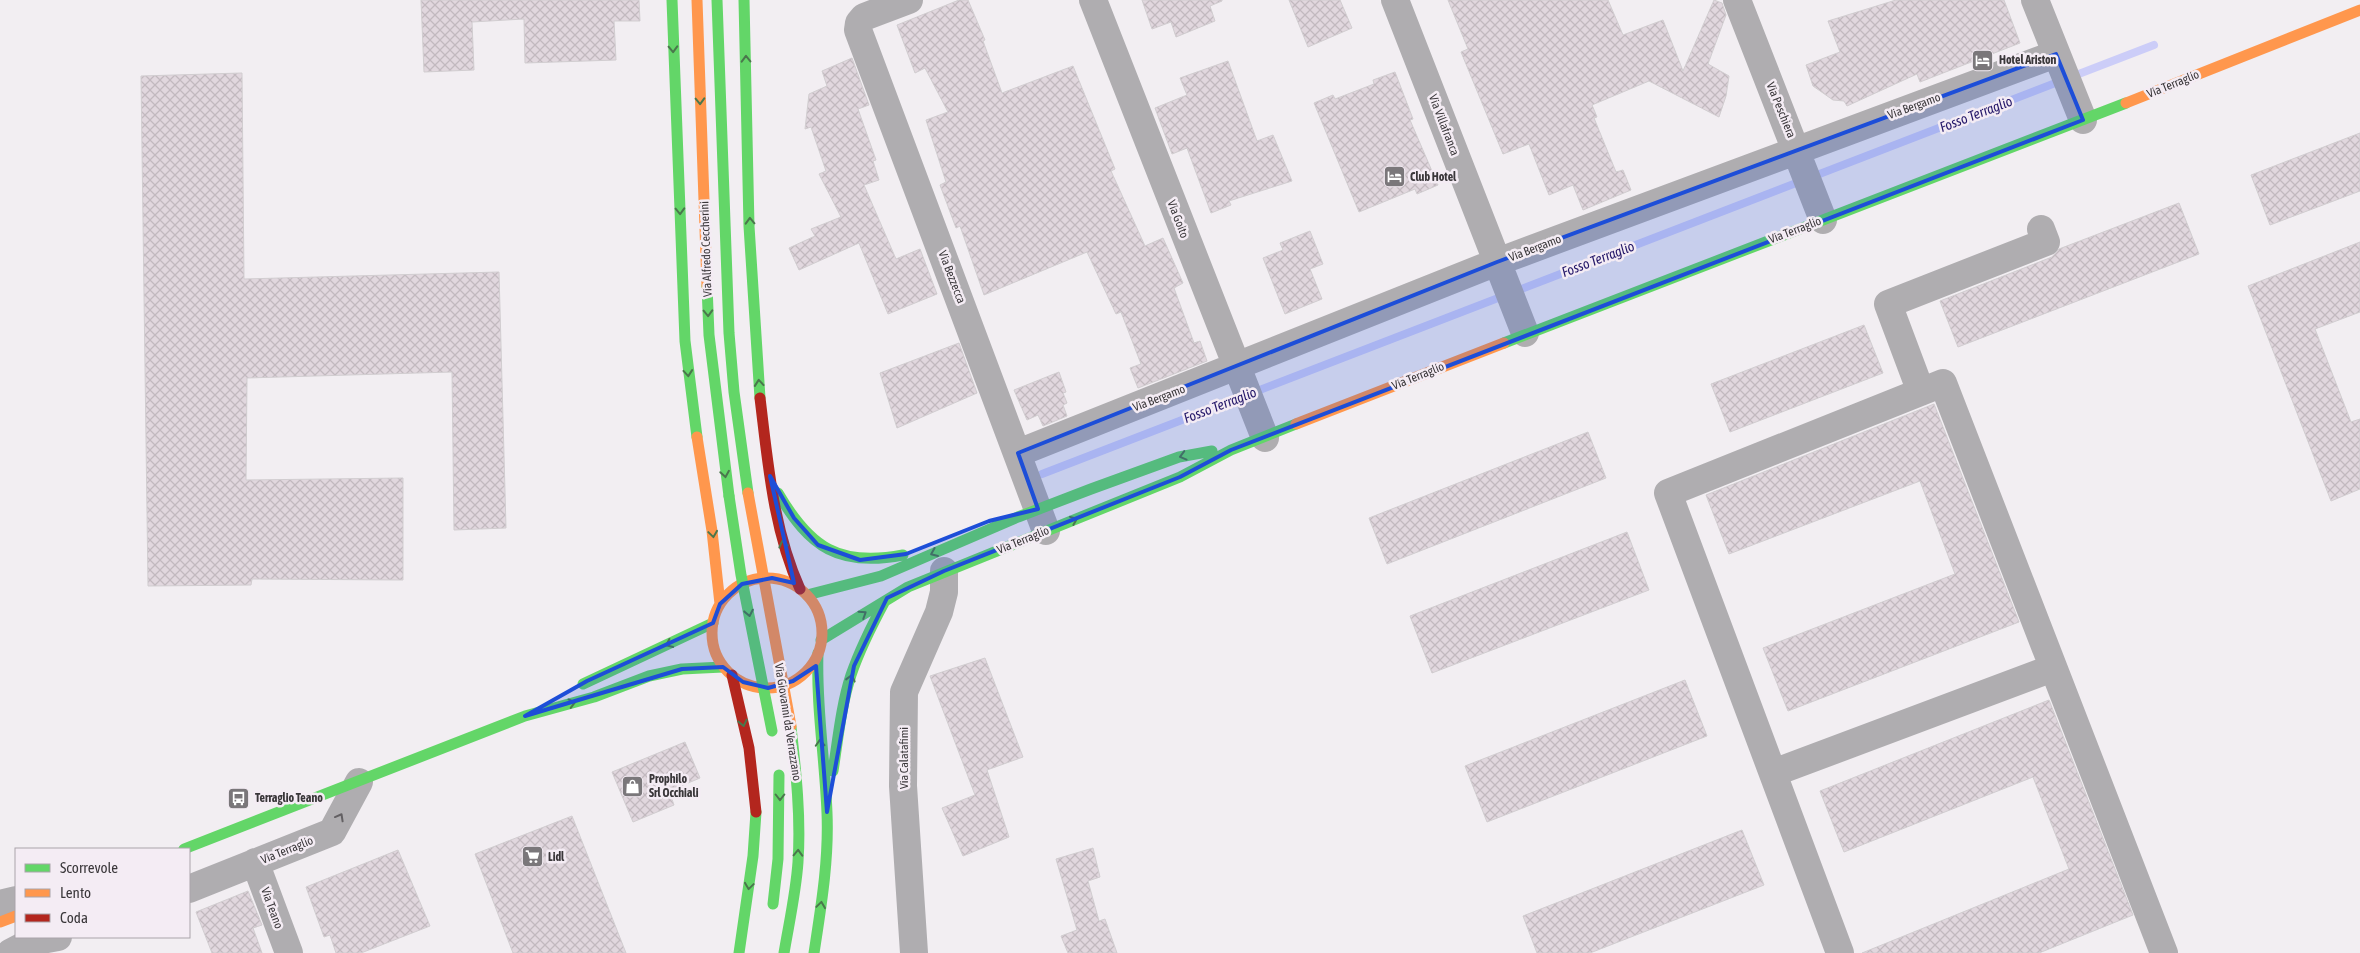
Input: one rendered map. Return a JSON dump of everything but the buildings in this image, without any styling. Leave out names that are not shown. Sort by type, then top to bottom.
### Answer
[{"type":"main road","points":[[672,0],[685,341],[692,412],[712,531],[720,604]]},
{"type":"main road","name":"Via Alfredo Ceccherini","points":[[696,0],[709,335],[721,447],[729,496]]},
{"type":"main road","name":"Via Alfredo Ceccherini","points":[[717,0],[721,157],[729,333],[734,392],[748,493]]},
{"type":"main road","points":[[744,0],[754,316],[762,416],[782,543],[790,569],[819,616],[822,628],[818,653],[817,680],[827,812],[827,853],[814,953]]},
{"type":"main road","name":"Via Terraglio","points":[[821,640],[887,598],[944,571],[1034,519],[1180,477],[1231,450],[1265,438],[1521,322],[2078,108],[2360,10]]},
{"type":"main road","name":"Via Terraglio","points":[[804,592],[881,576],[1034,519],[1179,457],[1210,451],[1231,450]]},
{"type":"main road","points":[[770,476],[794,518],[818,545],[844,557],[873,561],[890,558],[906,554],[990,521],[1034,519]]},
{"type":"main road","name":"Via Giovanni da Verrazzano","points":[[748,493],[791,727],[797,780],[798,863],[784,953]]},
{"type":"main road","name":"Via Giovanni da Verrazzano","points":[[729,496],[774,740]]},
{"type":"main road","points":[[804,592],[787,582],[772,578],[757,579],[742,584],[730,592],[720,604],[713,623],[714,646],[724,666],[732,675],[755,686],[781,686],[804,674],[812,665],[818,653]]},
{"type":"main road","points":[[827,812],[845,701],[854,666],[870,628],[887,598]]},
{"type":"main road","points":[[525,716],[588,681],[713,623]]},
{"type":"main road","points":[[187,848],[525,716],[594,697],[649,676],[682,670],[724,666]]},
{"type":"main road","points":[[732,675],[747,742],[754,785],[756,822],[739,953]]},
{"type":"main road","name":"Via Giovanni da Verrazzano","points":[[772,916],[779,850],[780,784],[777,767]]},
{"type":"main road","points":[[0,922],[15,916]]},
{"type":"street","name":"Via Bezzecca","points":[[909,0],[864,17],[859,23],[858,30],[1018,453],[1034,519]]},
{"type":"street","name":"Via Goito","points":[[1093,0],[1265,438]]},
{"type":"street","name":"Via Villafranca","points":[[1395,0],[1521,322]]},
{"type":"street","name":"Via Peschiera","points":[[1737,0],[1819,208]]},
{"type":"street","points":[[2034,0],[2078,108]]},
{"type":"street","name":"Via Bergamo","points":[[1018,453],[1239,374],[1500,271],[2060,62]]},
{"type":"street","points":[[1921,392],[1888,304],[2046,242],[2041,229]]},
{"type":"street","points":[[1840,953],[1668,493],[1943,383],[2164,953]]},
{"type":"street","name":"Via Calatafimi","points":[[914,953],[903,786],[904,692],[939,612],[944,592],[944,571]]},
{"type":"street","points":[[1773,773],[2053,668]]},
{"type":"street","name":"Via Terraglio","points":[[190,888],[332,832],[359,782]]},
{"type":"street","name":"Via Teano","points":[[255,862],[289,953]]},
{"type":"street","points":[[0,904],[15,900]]},
{"type":"street","points":[[25,944],[53,938]]},
{"type":"highlighted area","points":[[2056,54],[2083,120],[1231,450],[1180,477],[944,571],[887,598],[854,666],[827,812],[816,666],[793,681],[768,688],[743,682],[723,667],[682,669],[525,716],[587,681],[713,623],[720,604],[742,584],[772,578],[794,583],[770,476],[794,518],[818,545],[860,560],[906,554],[989,521],[1038,509],[1018,453],[1497,262]]},
{"type":"waterway","name":"Fosso Terraglio","points":[[1042,474],[2154,45]]},
{"type":"traffic: fast","points":[[672,0],[685,341],[697,437]]},
{"type":"traffic: fast","points":[[717,0],[729,333],[734,392],[748,493]]},
{"type":"traffic: fast","points":[[744,0],[749,226],[760,398]]},
{"type":"traffic: fast","points":[[1504,343],[2126,103]]},
{"type":"traffic: fast","points":[[707,286],[709,335],[729,496]]},
{"type":"traffic: fast","points":[[821,640],[908,587],[1180,477],[1231,450],[1296,424]]},
{"type":"traffic: fast","points":[[807,595],[881,576],[1018,517],[1091,489],[1179,457],[1212,451]]},
{"type":"traffic: fast","points":[[778,493],[802,528],[828,549],[844,555],[861,558],[903,555]]},
{"type":"traffic: fast","points":[[729,496],[741,575],[772,731]]},
{"type":"traffic: fast","points":[[833,771],[842,711],[851,675],[866,637],[885,601]]},
{"type":"traffic: fast","points":[[583,684],[713,623]]},
{"type":"traffic: fast","points":[[814,953],[827,848],[826,793],[818,693],[818,653]]},
{"type":"traffic: fast","points":[[187,848],[525,716],[594,697],[649,676],[682,669],[723,667]]},
{"type":"traffic: fast","points":[[784,953],[796,885],[799,845],[798,795],[791,727]]},
{"type":"traffic: fast","points":[[773,904],[778,859],[779,775]]},
{"type":"traffic: fast","points":[[739,953],[753,856],[756,812]]},
{"type":"traffic: slow","points":[[697,0],[707,286]]},
{"type":"traffic: slow","points":[[2126,103],[2360,10]]},
{"type":"traffic: slow","points":[[1296,424],[1504,343]]},
{"type":"traffic: slow","points":[[697,437],[712,531],[720,604]]},
{"type":"traffic: slow","points":[[748,493],[791,726]]},
{"type":"traffic: slow","points":[[767,578],[788,582],[806,594],[818,612],[822,633],[818,654],[806,672],[788,684],[767,688],[746,684],[728,672],[716,654],[712,633],[716,612],[728,594],[746,582],[767,578]]},
{"type":"traffic: slow","points":[[0,922],[15,916]]},
{"type":"traffic: jam","points":[[760,398],[769,471],[783,543],[800,589]]},
{"type":"traffic: jam","points":[[732,675],[749,748],[756,812]]},
{"type":"place","name":"Hotel Ariston","points":[[1983,60]]},
{"type":"place","name":"Club Hotel","points":[[1394,177]]},
{"type":"place","name":"Prophilo Srl Occhiali","points":[[633,786]]},
{"type":"place","name":"Terraglio Teano","points":[[239,798]]},
{"type":"place","name":"Lidl","points":[[532,857]]}]
